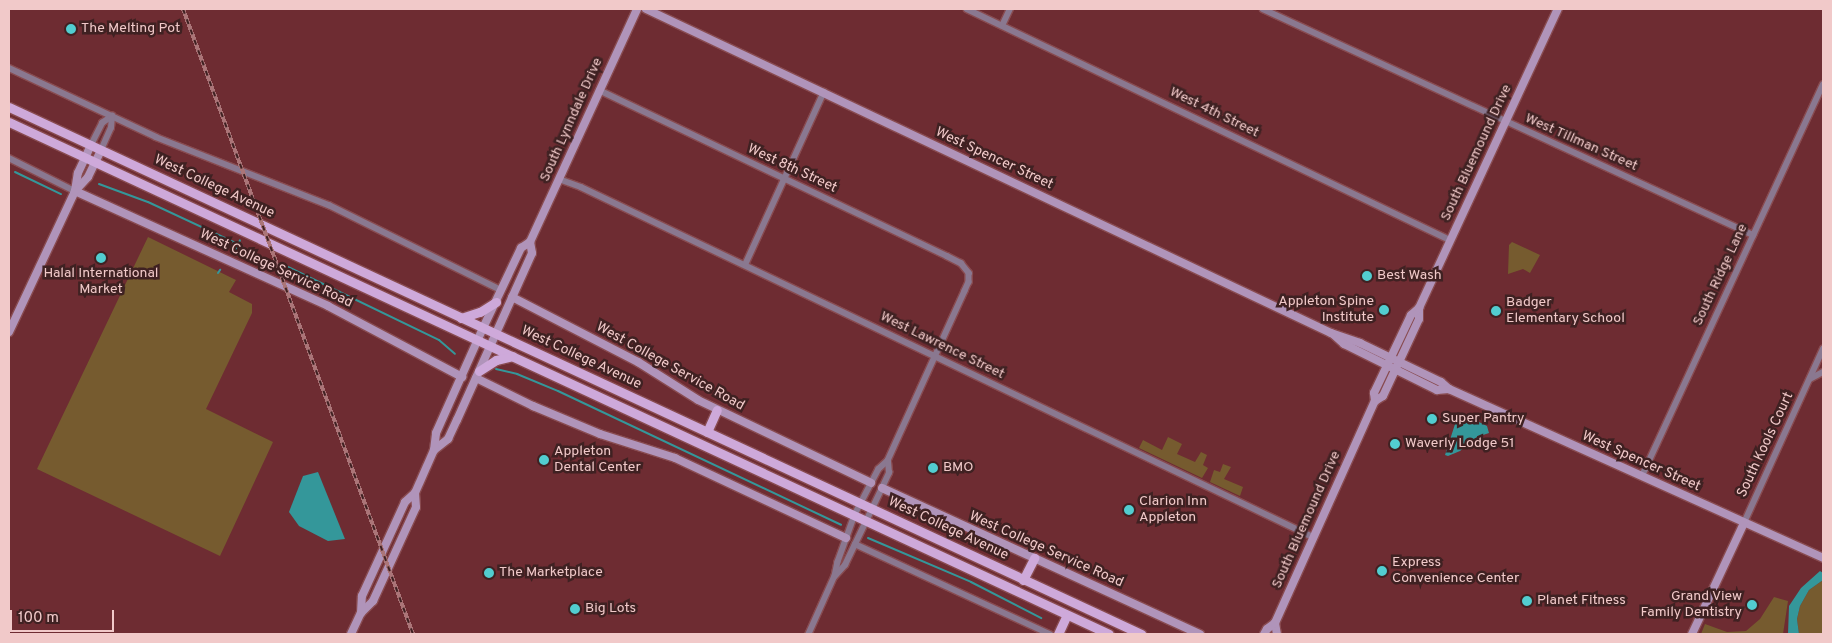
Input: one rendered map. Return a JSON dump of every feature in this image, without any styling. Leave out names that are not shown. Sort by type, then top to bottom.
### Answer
[{"type":"main road","name":"West College Avenue","points":[[9,107],[1141,634]]},
{"type":"main road","name":"West College Avenue","points":[[9,122],[1110,634]]},
{"type":"main road","points":[[461,318],[480,312],[496,302]]},
{"type":"main road","points":[[477,375],[496,360],[513,356]]},
{"type":"main road","points":[[707,432],[717,410]]},
{"type":"main road","points":[[1023,580],[1034,558]]},
{"type":"main road","points":[[1058,634],[1067,615]]},
{"type":"street","name":"South Lynndale Drive","points":[[434,450],[436,433],[501,290],[521,248],[530,242],[637,9]]},
{"type":"street","name":"West Spencer Street","points":[[646,9],[1331,333],[1344,344],[1389,362],[1437,390],[1449,389],[1823,558]]},
{"type":"street","name":"West 4th Street","points":[[967,9],[1450,240]]},
{"type":"street","points":[[1002,26],[1010,9]]},
{"type":"street","name":"West Tillman Street","points":[[1263,9],[1753,235]]},
{"type":"street","name":"South Bluemound Drive","points":[[1264,634],[1275,623],[1374,401],[1374,392],[1411,315],[1419,308],[1558,9]]},
{"type":"street","points":[[9,68],[156,137],[329,205],[501,290]]},
{"type":"street","name":"South Ridge Lane","points":[[1642,476],[1823,85]]},
{"type":"street","name":"West 8th Street","points":[[599,90],[961,263],[970,275],[967,287],[935,356]]},
{"type":"street","points":[[745,266],[824,92]]},
{"type":"street","points":[[76,191],[78,173],[91,145],[102,123],[112,116]]},
{"type":"street","points":[[9,332],[76,191],[88,177],[101,150],[111,128],[112,116]]},
{"type":"street","name":"West College Service Road","points":[[9,158],[76,191],[328,306],[462,376]]},
{"type":"street","name":"West Lawrence Street","points":[[559,179],[581,187],[1313,537]]},
{"type":"street","name":"South Lynndale Drive","points":[[434,450],[448,439],[532,253],[530,242]]},
{"type":"street","name":"West College Service Road","points":[[512,297],[638,362],[685,393],[717,410],[871,483]]},
{"type":"street","name":"South Bluemound Drive","points":[[1374,401],[1383,396],[1419,320],[1419,308]]},
{"type":"street","name":"South Kools Court","points":[[1744,522],[1823,349]]},
{"type":"street","points":[[809,634],[835,576],[855,515],[871,483],[888,461],[935,356]]},
{"type":"street","points":[[1810,379],[1823,372]]},
{"type":"street","points":[[477,375],[533,406],[600,434],[675,458],[846,538]]},
{"type":"street","points":[[361,613],[362,596],[382,550],[404,502],[415,492],[434,450]]},
{"type":"street","points":[[835,576],[845,565],[889,473],[888,461]]},
{"type":"street","name":"West College Service Road","points":[[882,488],[1200,634]]},
{"type":"street","points":[[351,634],[361,613],[373,601],[412,516],[416,507],[415,492]]},
{"type":"street","points":[[1692,634],[1744,522]]},
{"type":"street","points":[[855,544],[1050,634]]},
{"type":"street","points":[[1275,623],[1277,634]]},
{"type":"shaded area","points":[[148,237],[236,280],[229,292],[252,304],[252,313],[206,409],[273,442],[220,556],[37,469]]},
{"type":"shaded area","points":[[1512,242],[1540,255],[1530,273],[1523,269],[1508,274],[1509,245]]},
{"type":"shaded area","points":[[1168,437],[1182,444],[1177,454],[1195,462],[1201,452],[1207,455],[1203,465],[1208,468],[1202,478],[1139,448],[1143,440],[1162,450]]},
{"type":"shaded area","points":[[1223,464],[1231,467],[1224,479],[1243,487],[1240,496],[1210,482],[1214,470],[1220,472]]},
{"type":"shaded area","points":[[1823,580],[1823,634],[1799,634],[1797,619],[1800,606],[1809,590]]},
{"type":"shaded area","points":[[1774,597],[1788,601],[1783,634],[1701,634],[1705,624],[1727,632],[1746,631],[1760,619]]},
{"type":"water","points":[[1469,417],[1487,426],[1489,433],[1477,437],[1460,451],[1448,456],[1445,455],[1457,418]]},
{"type":"water","points":[[318,472],[345,539],[328,541],[299,526],[289,512],[303,476]]},
{"type":"water","points":[[1820,571],[1823,573],[1823,580],[1809,590],[1800,606],[1797,619],[1799,634],[1788,634],[1789,606],[1801,588]]},
{"type":"waterway","points":[[15,172],[61,194]]},
{"type":"waterway","points":[[99,184],[148,202],[238,244]]},
{"type":"waterway","points":[[234,253],[240,240]]},
{"type":"waterway","points":[[288,267],[439,340],[455,354]]},
{"type":"waterway","points":[[496,369],[517,374],[558,391],[841,525]]},
{"type":"waterway","points":[[868,538],[971,582],[1041,618]]},
{"type":"railway","points":[[183,9],[413,634]]},
{"type":"place","name":"The Melting Pot","points":[[71,29]]},
{"type":"place","name":"Halal International Market","points":[[101,258]]},
{"type":"place","name":"Best Wash","points":[[1367,276]]},
{"type":"place","name":"Appleton Spine Institute","points":[[1384,310]]},
{"type":"place","name":"Badger Elementary School","points":[[1496,311]]},
{"type":"place","name":"Super Pantry","points":[[1432,419]]},
{"type":"place","name":"Waverly Lodge 51","points":[[1395,444]]},
{"type":"place","name":"Appleton Dental Center","points":[[544,460]]},
{"type":"place","name":"BMO","points":[[933,468]]},
{"type":"place","name":"Clarion Inn Appleton","points":[[1129,510]]},
{"type":"place","name":"Express Convenience Center","points":[[1382,571]]},
{"type":"place","name":"The Marketplace","points":[[489,573]]},
{"type":"place","name":"Planet Fitness","points":[[1527,601]]},
{"type":"place","name":"Grand View Family Dentistry","points":[[1752,605]]},
{"type":"place","name":"Big Lots","points":[[575,609]]}]
